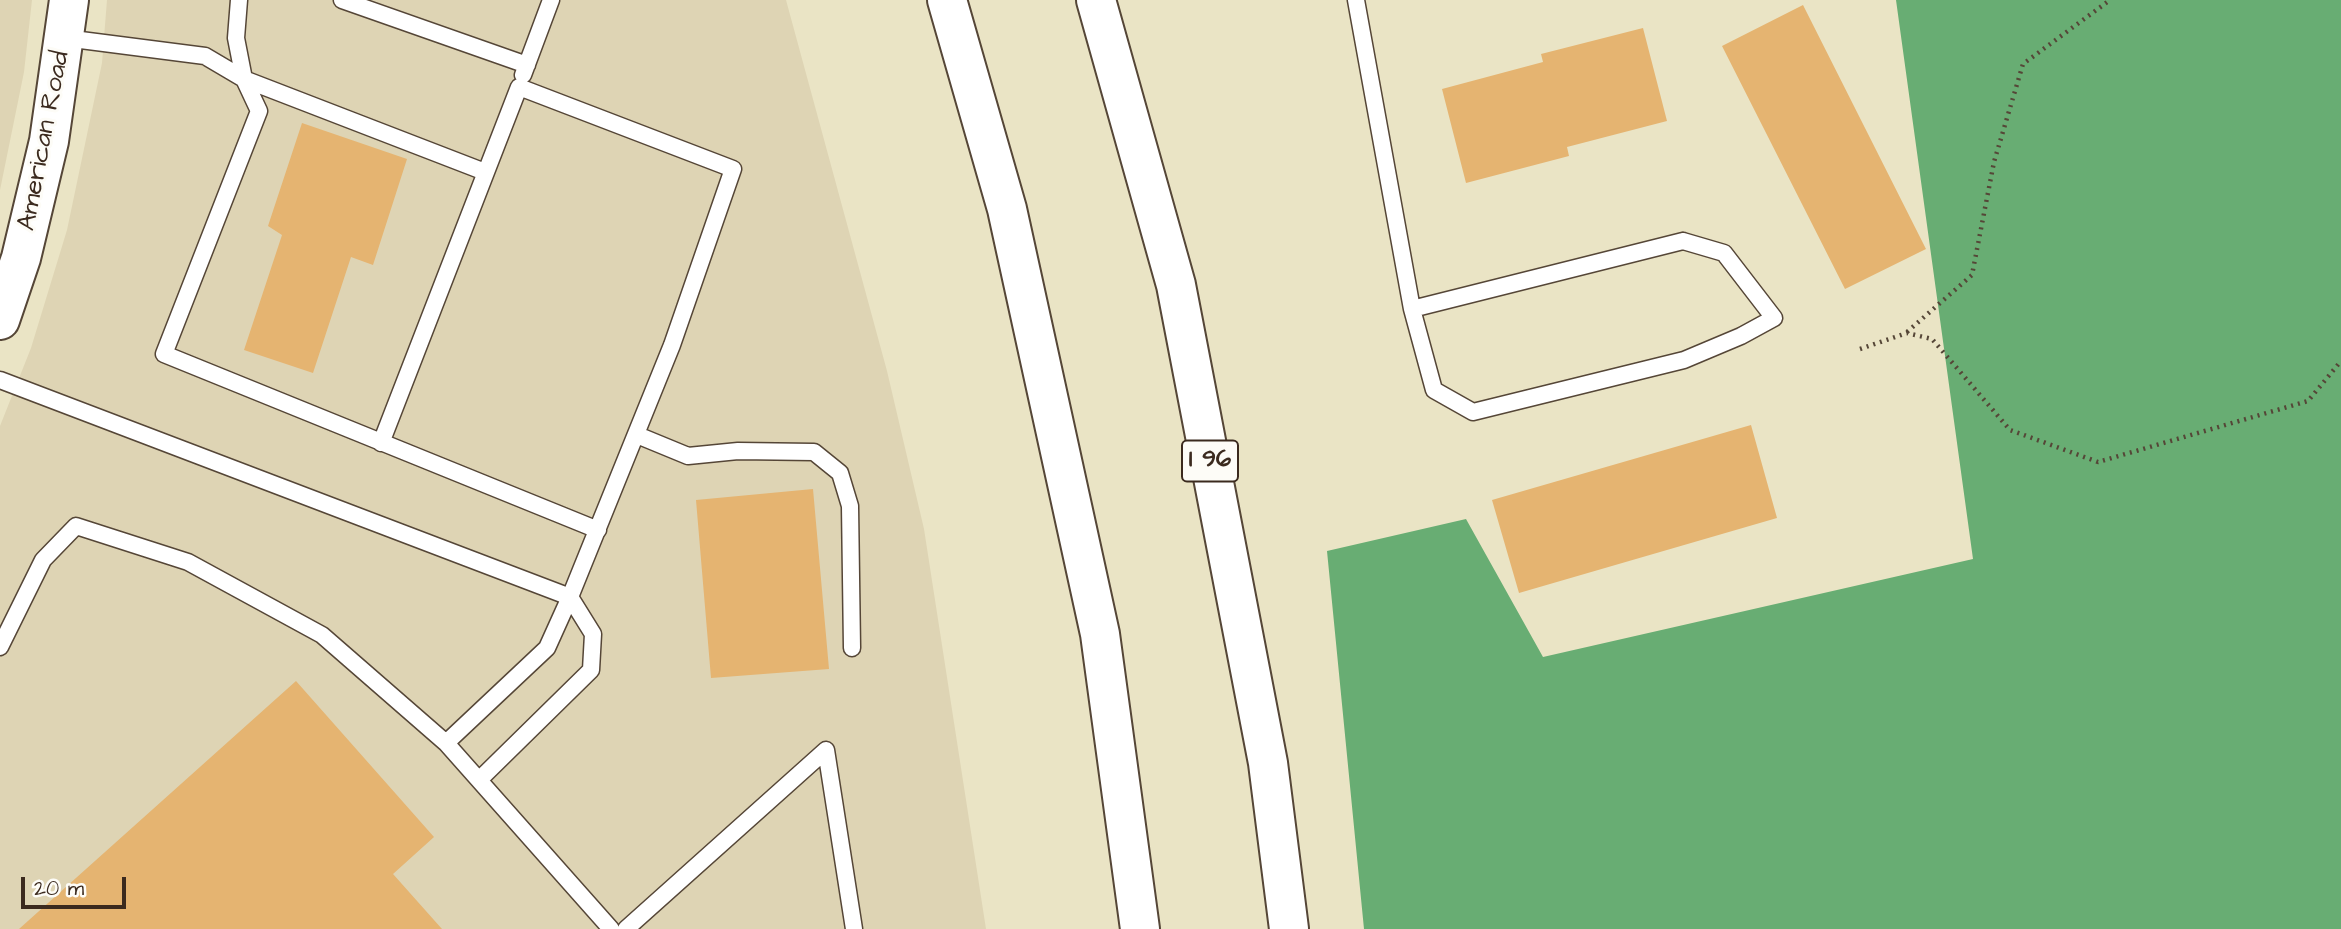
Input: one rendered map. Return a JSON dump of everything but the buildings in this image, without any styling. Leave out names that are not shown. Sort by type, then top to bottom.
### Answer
[{"type":"main road","name":"American Road","points":[[0,320],[21,258],[43,166],[69,0]]},
{"type":"main road","points":[[947,0],[1007,209],[1100,634],[1140,929]]},
{"type":"main road","name":"I 96","points":[[1096,0],[1176,285],[1268,763],[1289,929]]},
{"type":"lane","points":[[239,0],[236,38],[244,79],[259,111],[164,354],[598,530]]},
{"type":"lane","points":[[342,0],[527,65]]},
{"type":"lane","points":[[381,443],[551,0]]},
{"type":"lane","points":[[1356,0],[1412,309],[1434,390],[1473,412],[1684,360],[1741,336],[1774,318],[1724,253],[1683,241],[1412,309]]},
{"type":"lane","points":[[65,38],[205,55],[244,79],[485,172]]},
{"type":"lane","points":[[446,743],[547,648],[636,435],[733,169],[519,87]]},
{"type":"lane","points":[[0,380],[570,597],[593,634],[592,670],[479,780]]},
{"type":"lane","points":[[636,435],[688,456],[738,451],[814,453],[840,473],[850,506],[852,648]]},
{"type":"lane","points":[[0,647],[43,560],[76,526],[188,562],[322,635],[446,743],[611,929]]},
{"type":"lane","points":[[626,929],[826,750],[853,929]]},
{"type":"path","points":[[1860,349],[1907,333],[1972,275],[1993,162],[2023,64],[2110,0]]},
{"type":"path","points":[[1907,333],[1932,339],[2010,430],[2098,462],[2308,401],[2341,361]]},
{"type":"shaded area","points":[[0,0],[32,0],[24,72],[0,190]]},
{"type":"shaded area","points":[[107,0],[786,0],[887,371],[924,529],[986,929],[0,929],[0,426],[31,348],[67,230],[102,63]]},
{"type":"green space","points":[[1896,0],[2341,0],[2341,929],[1364,929],[1327,551],[1466,519],[1543,657],[1973,559]]}]
